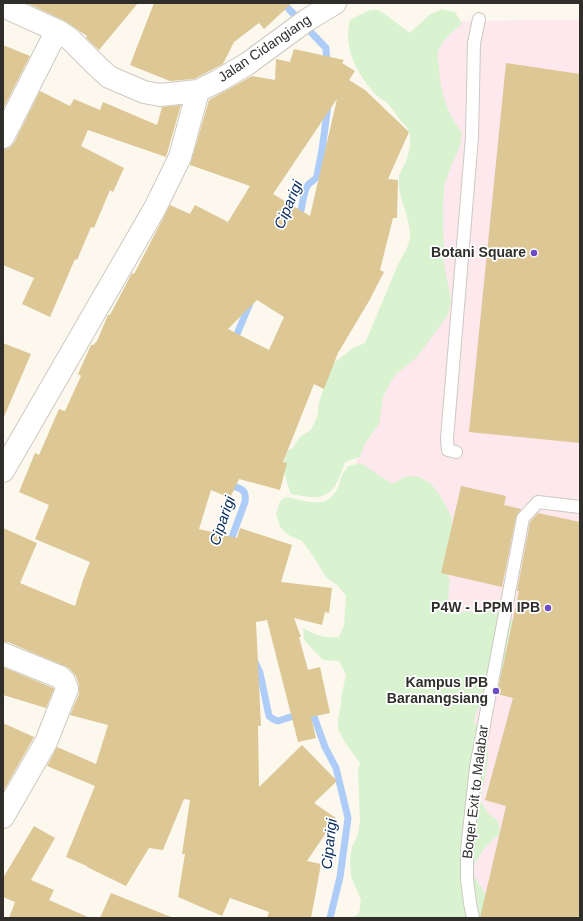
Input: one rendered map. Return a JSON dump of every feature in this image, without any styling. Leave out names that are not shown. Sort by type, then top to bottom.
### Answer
[{"type":"street","name":"Jalan Cidangiang","points":[[3,6],[58,31],[70,39],[96,66],[109,76],[144,92],[160,95],[198,91],[218,81],[247,64],[300,25],[335,3]]},
{"type":"street","points":[[3,137],[58,31]]},
{"type":"street","points":[[3,471],[156,208],[180,157],[198,91]]},
{"type":"street","points":[[3,654],[60,677],[64,681],[67,689],[46,742],[5,808]]},
{"type":"lane","points":[[456,452],[448,450],[447,439],[471,145],[474,43],[479,18]]},
{"type":"lane","name":"Boqer Exit to Malabar","points":[[473,918],[467,879],[467,850],[476,767],[523,518],[538,502],[580,507]]},
{"type":"shaded area","name":"Kampus IPB Baranangsiang","points":[[580,20],[580,918],[468,918],[356,463],[377,399],[434,310],[448,135],[409,36],[458,21]]},
{"type":"green space","points":[[442,9],[455,12],[462,24],[445,39],[438,51],[441,85],[445,102],[452,118],[462,133],[460,146],[444,187],[444,263],[451,301],[448,315],[416,358],[396,374],[383,397],[379,424],[364,445],[360,457],[345,462],[335,486],[331,491],[315,497],[291,494],[284,467],[284,461],[288,450],[292,449],[300,437],[311,430],[317,417],[319,403],[328,375],[335,362],[353,348],[365,343],[397,267],[408,245],[410,237],[410,229],[399,185],[400,174],[409,150],[409,132],[407,127],[389,105],[373,92],[356,67],[352,58],[348,40],[350,20],[366,12],[376,10],[388,16],[410,33],[429,15]]},
{"type":"green space","points":[[361,463],[392,484],[404,477],[418,476],[430,483],[440,495],[452,518],[446,569],[450,581],[448,594],[450,606],[462,612],[489,611],[502,613],[524,628],[524,666],[488,701],[477,709],[474,722],[481,731],[488,750],[487,769],[480,800],[488,813],[498,821],[500,833],[480,855],[472,872],[502,918],[351,918],[359,914],[361,900],[351,876],[350,860],[352,847],[358,835],[360,820],[358,771],[360,763],[346,744],[338,729],[338,719],[346,675],[339,661],[323,660],[304,640],[303,628],[321,636],[339,637],[344,625],[346,596],[338,586],[327,578],[302,541],[290,536],[280,527],[276,514],[280,501],[286,497],[308,502],[321,502],[327,500],[337,489],[341,477],[348,466]]},
{"type":"building","points":[[27,3],[138,3],[99,50],[86,38],[87,36],[65,21]]},
{"type":"building","points":[[154,3],[292,3],[264,29],[259,23],[234,42],[223,64],[194,79],[170,81],[130,65]]},
{"type":"building","points":[[3,45],[30,56],[3,109]]},
{"type":"building","points":[[294,49],[344,60],[342,63],[355,71],[349,80],[365,90],[409,132],[388,179],[398,180],[397,218],[393,218],[380,270],[384,272],[369,301],[338,353],[324,389],[314,384],[283,462],[287,463],[280,490],[239,479],[230,498],[211,490],[199,529],[237,538],[240,528],[292,545],[281,582],[332,588],[329,613],[325,612],[322,625],[294,618],[301,637],[299,637],[308,670],[320,667],[330,713],[311,717],[316,738],[298,742],[267,620],[256,622],[261,726],[258,726],[259,787],[302,745],[337,781],[314,803],[336,818],[307,861],[321,864],[311,918],[267,918],[269,912],[230,898],[222,916],[178,897],[185,854],[182,854],[190,800],[184,799],[163,850],[149,848],[126,886],[66,857],[95,786],[47,766],[57,747],[96,764],[108,725],[70,715],[79,694],[79,685],[76,676],[69,668],[8,642],[3,642],[3,528],[37,543],[20,583],[75,606],[90,562],[35,539],[49,505],[19,492],[35,453],[39,455],[59,409],[65,411],[81,376],[78,374],[91,345],[97,341],[108,315],[110,315],[132,273],[134,274],[170,205],[190,214],[195,205],[228,222],[250,186],[190,165],[209,100],[252,76],[275,80],[276,59],[290,62]],"holes":[[[337,99],[310,216],[273,194]],[[257,300],[284,317],[269,350],[228,329]]]},
{"type":"building","name":"Botani Square","points":[[506,63],[580,74],[580,443],[469,432]]},
{"type":"building","points":[[40,91],[70,106],[74,99],[100,110],[103,102],[157,125],[162,107],[181,105],[166,157],[88,130],[81,146],[124,168],[113,192],[110,190],[94,228],[91,227],[77,260],[75,259],[50,317],[22,304],[34,278],[3,265],[3,149],[9,148],[14,143]]},
{"type":"building","points":[[3,343],[31,354],[3,419]]},
{"type":"building","points":[[461,486],[506,496],[504,505],[521,509],[516,517],[502,587],[441,573]]},
{"type":"building","points":[[538,513],[580,522],[580,918],[480,918],[506,806],[485,800],[513,698],[497,694],[519,591],[517,591],[530,522]]},
{"type":"building","points":[[3,667],[53,688],[54,689],[46,708],[3,695]]},
{"type":"building","points":[[3,723],[34,737],[3,792]]},
{"type":"building","points":[[34,826],[55,838],[31,880],[54,890],[49,900],[90,918],[9,918],[15,902],[3,897],[3,878]]},
{"type":"building","points":[[111,893],[171,917],[171,918],[100,918]]},
{"type":"waterway","name":"Ciparigi","points":[[283,3],[326,48],[327,65]]},
{"type":"waterway","name":"Ciparigi","points":[[298,220],[306,188],[317,176],[328,105]]},
{"type":"waterway","name":"Ciparigi","points":[[234,341],[251,301]]},
{"type":"waterway","name":"Ciparigi","points":[[228,484],[239,488],[244,491],[245,494],[245,502],[229,545]]},
{"type":"waterway","name":"Ciparigi","points":[[255,662],[260,673],[269,716],[278,721],[310,711],[313,714],[325,747],[336,768],[348,818],[340,877],[330,918]]},
{"type":"place","name":"Botani Square","points":[[534,253]]},
{"type":"place","name":"P4W - LPPM IPB","points":[[548,608]]},
{"type":"place","name":"Kampus IPB Baranangsiang","points":[[496,691]]}]
